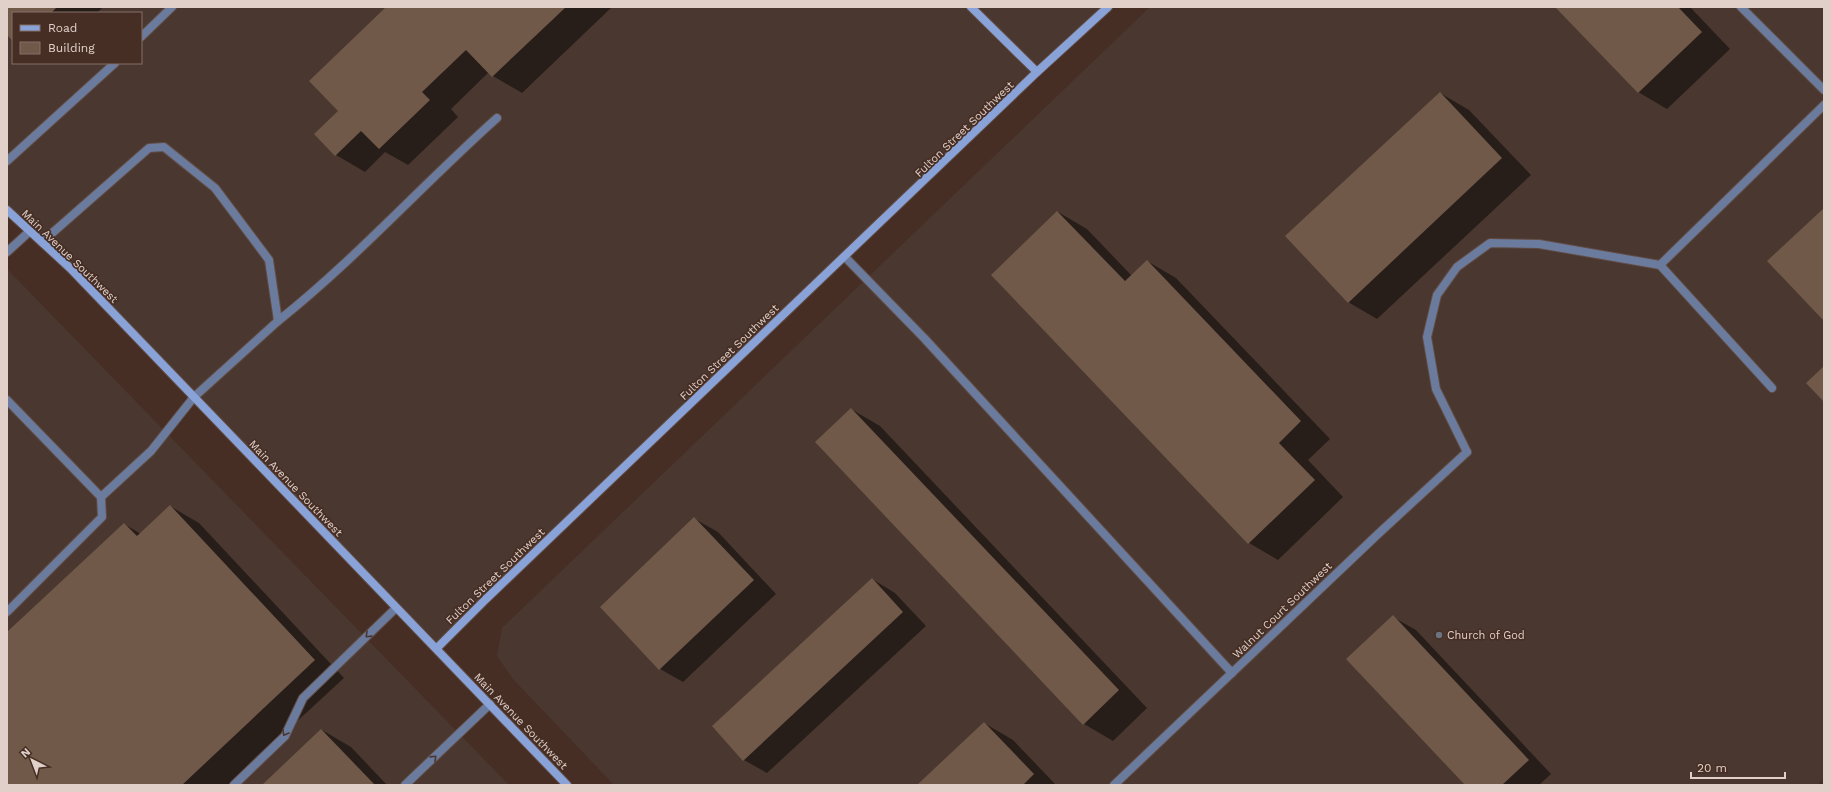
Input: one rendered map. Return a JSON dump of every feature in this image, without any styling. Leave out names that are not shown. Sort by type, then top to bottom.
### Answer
[{"type":"street","points":[[142,36],[172,7]]},
{"type":"street","points":[[971,7],[1037,72]]},
{"type":"street","name":"Fulton Street Southwest","points":[[436,648],[1037,72],[1108,7]]},
{"type":"street","points":[[1741,7],[1824,90]]},
{"type":"street","points":[[7,161],[114,64]]},
{"type":"street","points":[[1772,388],[1660,265],[1824,105]]},
{"type":"street","points":[[101,497],[151,451],[194,397],[278,321],[318,289],[447,163],[498,118]]},
{"type":"street","points":[[42,242],[149,148],[164,147],[215,188],[269,260],[278,321]]},
{"type":"street","name":"Main Avenue Southwest","points":[[7,210],[70,268],[490,704],[566,785]]},
{"type":"street","points":[[7,252],[30,231]]},
{"type":"street","name":"Walnut Court Southwest","points":[[1114,785],[1376,535],[1467,452],[1436,389],[1427,337],[1437,295],[1457,268],[1490,243],[1540,244],[1660,265]]},
{"type":"street","points":[[845,257],[924,338],[1232,673]]},
{"type":"street","points":[[7,400],[101,497],[102,517],[7,612]]},
{"type":"street","points":[[234,785],[285,736],[303,698],[396,608]]},
{"type":"street","points":[[406,785],[490,704]]},
{"type":"shaded area","points":[[7,7],[1106,7],[437,648],[70,268],[7,210]]},
{"type":"shaded area","points":[[1150,7],[1824,7],[1824,778],[1817,785],[614,785],[513,679],[497,656],[502,628]]},
{"type":"shaded area","points":[[7,269],[509,785],[7,785]]},
{"type":"building","points":[[7,7],[57,7],[52,12],[12,12],[12,40],[7,35]]},
{"type":"building","points":[[386,7],[566,7],[492,77],[466,50],[422,92],[430,100],[379,149],[361,131],[335,156],[314,134],[338,111],[309,81]]},
{"type":"building","points":[[1555,7],[1678,7],[1702,32],[1638,93]]},
{"type":"building","points":[[1440,92],[1502,158],[1348,303],[1285,236]]},
{"type":"building","points":[[1824,208],[1824,321],[1767,261]]},
{"type":"building","points":[[1057,211],[1125,281],[1147,260],[1301,421],[1279,443],[1315,480],[1248,544],[991,275]]},
{"type":"building","points":[[1824,366],[1824,402],[1806,383]]},
{"type":"building","points":[[851,408],[1119,690],[1083,725],[815,442]]},
{"type":"building","points":[[170,505],[315,660],[182,785],[7,785],[7,632],[124,523],[137,536]]},
{"type":"building","points":[[694,517],[754,580],[659,670],[600,607]]},
{"type":"building","points":[[872,578],[903,612],[743,761],[712,726]]},
{"type":"building","points":[[1393,615],[1529,760],[1502,785],[1465,785],[1346,659]]},
{"type":"building","points":[[984,722],[1034,774],[1023,785],[917,785]]},
{"type":"building","points":[[321,729],[375,785],[262,785]]},
{"type":"place","name":"Church of God","points":[[1439,635]]}]
